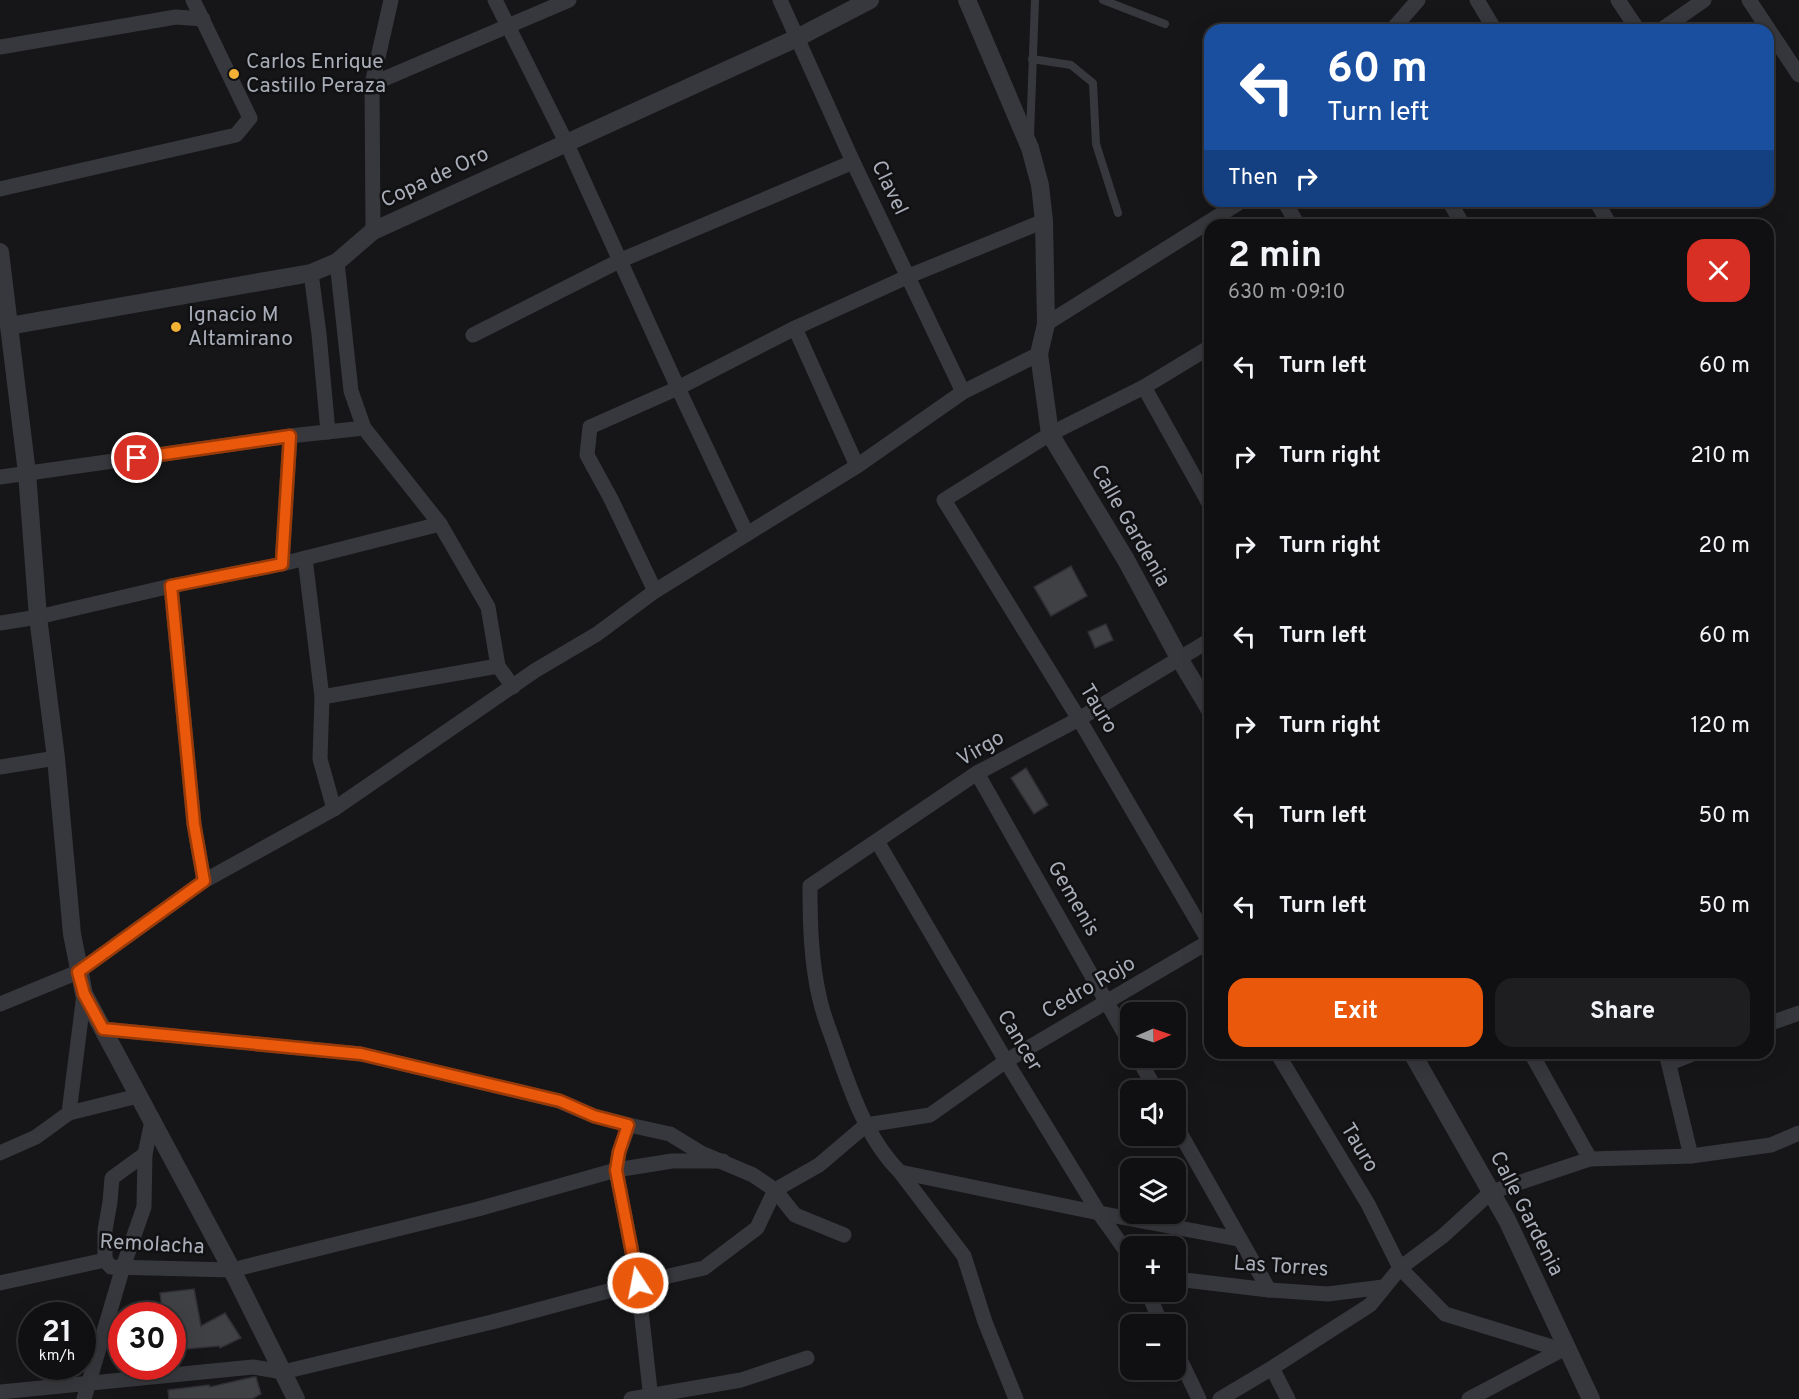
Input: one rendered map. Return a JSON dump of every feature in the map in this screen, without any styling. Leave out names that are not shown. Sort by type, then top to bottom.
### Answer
[{"type":"street","points":[[0,189],[236,135],[250,118],[193,0]]},
{"type":"street","points":[[373,231],[372,84],[391,0]]},
{"type":"street","points":[[495,0],[566,142],[747,534]]},
{"type":"street","points":[[372,84],[568,0]]},
{"type":"street","name":"Clavel","points":[[780,0],[853,162],[963,392]]},
{"type":"street","name":"Copa de Oro","points":[[4,327],[311,273],[338,262],[373,231],[797,38],[870,0]]},
{"type":"street","points":[[0,1004],[78,972],[204,881],[334,809],[536,670],[597,634],[655,591],[857,466],[963,392],[1039,354],[1046,324],[1044,221],[1040,185],[1030,148],[967,0]]},
{"type":"street","points":[[1397,24],[1418,0]]},
{"type":"street","points":[[1477,0],[1491,24]]},
{"type":"street","points":[[1618,0],[1634,24]]},
{"type":"street","points":[[1670,24],[1704,0]]},
{"type":"street","points":[[1749,0],[1765,24]]},
{"type":"street","points":[[0,47],[176,17],[203,19]]},
{"type":"street","points":[[1774,38],[1799,75]]},
{"type":"street","points":[[472,335],[619,261],[853,162]]},
{"type":"street","points":[[1213,219],[1232,207]]},
{"type":"street","points":[[655,591],[611,499],[587,456],[590,427],[678,388],[795,328],[909,276],[1044,221]]},
{"type":"street","points":[[1046,324],[1204,225]]},
{"type":"street","points":[[0,252],[4,327],[27,473],[38,617],[56,758],[72,934],[78,972],[84,994],[232,1270],[296,1399]]},
{"type":"street","points":[[338,262],[351,391],[364,428],[440,524],[488,607],[498,666],[513,687]]},
{"type":"street","points":[[311,273],[328,432]]},
{"type":"street","points":[[795,328],[857,466]]},
{"type":"street","points":[[1050,434],[1144,387],[1204,351]]},
{"type":"street","name":"Calle Gardenia","points":[[1039,354],[1050,434],[1126,560],[1204,700]]},
{"type":"street","points":[[1144,387],[1204,494]]},
{"type":"street","points":[[0,477],[290,436],[364,428]]},
{"type":"street","name":"Tauro","points":[[1050,434],[944,500],[1079,719],[1204,932]]},
{"type":"street","points":[[282,564],[290,436]]},
{"type":"street","points":[[0,623],[38,617],[171,586],[282,564],[440,524]]},
{"type":"street","points":[[305,558],[322,697],[320,759],[334,809]]},
{"type":"street","points":[[171,586],[194,824],[204,881]]},
{"type":"street","name":"Virgo","points":[[866,1125],[820,1000],[811,941],[810,886],[978,773],[1079,719],[1204,643]]},
{"type":"street","points":[[322,697],[498,666]]},
{"type":"street","points":[[0,767],[56,758]]},
{"type":"street","name":"Gemenis","points":[[978,773],[1120,1025]]},
{"type":"street","name":"Cancer","points":[[877,842],[1006,1060],[1099,1213],[1120,1243]]},
{"type":"street","name":"Cedro Rojo","points":[[866,1125],[930,1115],[1006,1060],[1204,945]]},
{"type":"street","points":[[69,1113],[84,994]]},
{"type":"street","points":[[1774,1022],[1799,1013]]},
{"type":"street","points":[[103,1029],[361,1054],[560,1101],[594,1116],[670,1134],[701,1153],[753,1175],[775,1191],[795,1215],[844,1235]]},
{"type":"street","name":"Tauro","points":[[1281,1059],[1368,1204],[1400,1268]]},
{"type":"street","name":"Calle Gardenia","points":[[1415,1059],[1507,1220],[1564,1348],[1591,1399]]},
{"type":"street","points":[[1534,1059],[1590,1159]]},
{"type":"street","points":[[1668,1059],[1692,1156]]},
{"type":"street","points":[[0,1153],[36,1137],[69,1113],[138,1096]]},
{"type":"street","points":[[85,1392],[144,1207],[146,1154],[152,1121]]},
{"type":"street","points":[[628,1125],[616,1170],[638,1283],[651,1397]]},
{"type":"street","points":[[0,1392],[85,1392],[253,1367],[283,1372],[704,1268],[757,1228],[775,1191],[819,1166],[866,1125],[889,1160],[964,1256],[985,1322],[1016,1399]]},
{"type":"street","points":[[1220,1399],[1370,1305],[1400,1268],[1443,1236],[1491,1192],[1590,1159],[1692,1156],[1771,1145],[1799,1133]]},
{"type":"street","points":[[1186,1144],[1269,1290]]},
{"type":"street","points":[[105,1260],[105,1230],[112,1178],[146,1154]]},
{"type":"street","name":"Remolacha","points":[[0,1283],[105,1260],[111,1267],[232,1270],[478,1209],[616,1170],[672,1161],[723,1161]]},
{"type":"street","points":[[900,1172],[1238,1239]]},
{"type":"street","points":[[1400,1268],[1445,1314],[1564,1348]]},
{"type":"street","name":"Las Torres","points":[[1186,1280],[1328,1294],[1383,1287]]},
{"type":"street","points":[[1469,1399],[1564,1348]]},
{"type":"street","points":[[631,1399],[741,1380],[807,1358]]},
{"type":"street","points":[[1272,1368],[1288,1399]]},
{"type":"street","points":[[1186,1372],[1199,1399]]},
{"type":"lane","points":[[1030,148],[1035,0]]},
{"type":"lane","points":[[1103,0],[1164,24]]},
{"type":"lane","points":[[1032,59],[1071,65],[1093,84],[1096,144],[1118,213]]},
{"type":"building","points":[[1071,566],[1087,596],[1051,616],[1034,587]]},
{"type":"building","points":[[1106,624],[1113,640],[1095,648],[1088,632]]},
{"type":"building","points":[[1026,768],[1048,805],[1034,814],[1011,778]]},
{"type":"building","points":[[194,1289],[201,1326],[225,1313],[241,1338],[220,1348],[219,1346],[187,1349],[186,1302],[161,1302],[160,1293]]},
{"type":"building","points":[[256,1377],[261,1394],[252,1399],[169,1399],[168,1390],[209,1385],[210,1387]]},
{"type":"place","name":"Carlos Enrique Castillo Peraza","points":[[234,74]]},
{"type":"place","name":"Ignacio M Altamirano","points":[[176,327]]},
{"type":"route","points":[[137,458],[290,436],[282,564],[171,586],[186,729],[188,771],[204,881],[78,972],[84,994],[103,1029],[361,1054],[560,1101],[594,1116],[628,1125],[616,1170],[638,1283]]}]
